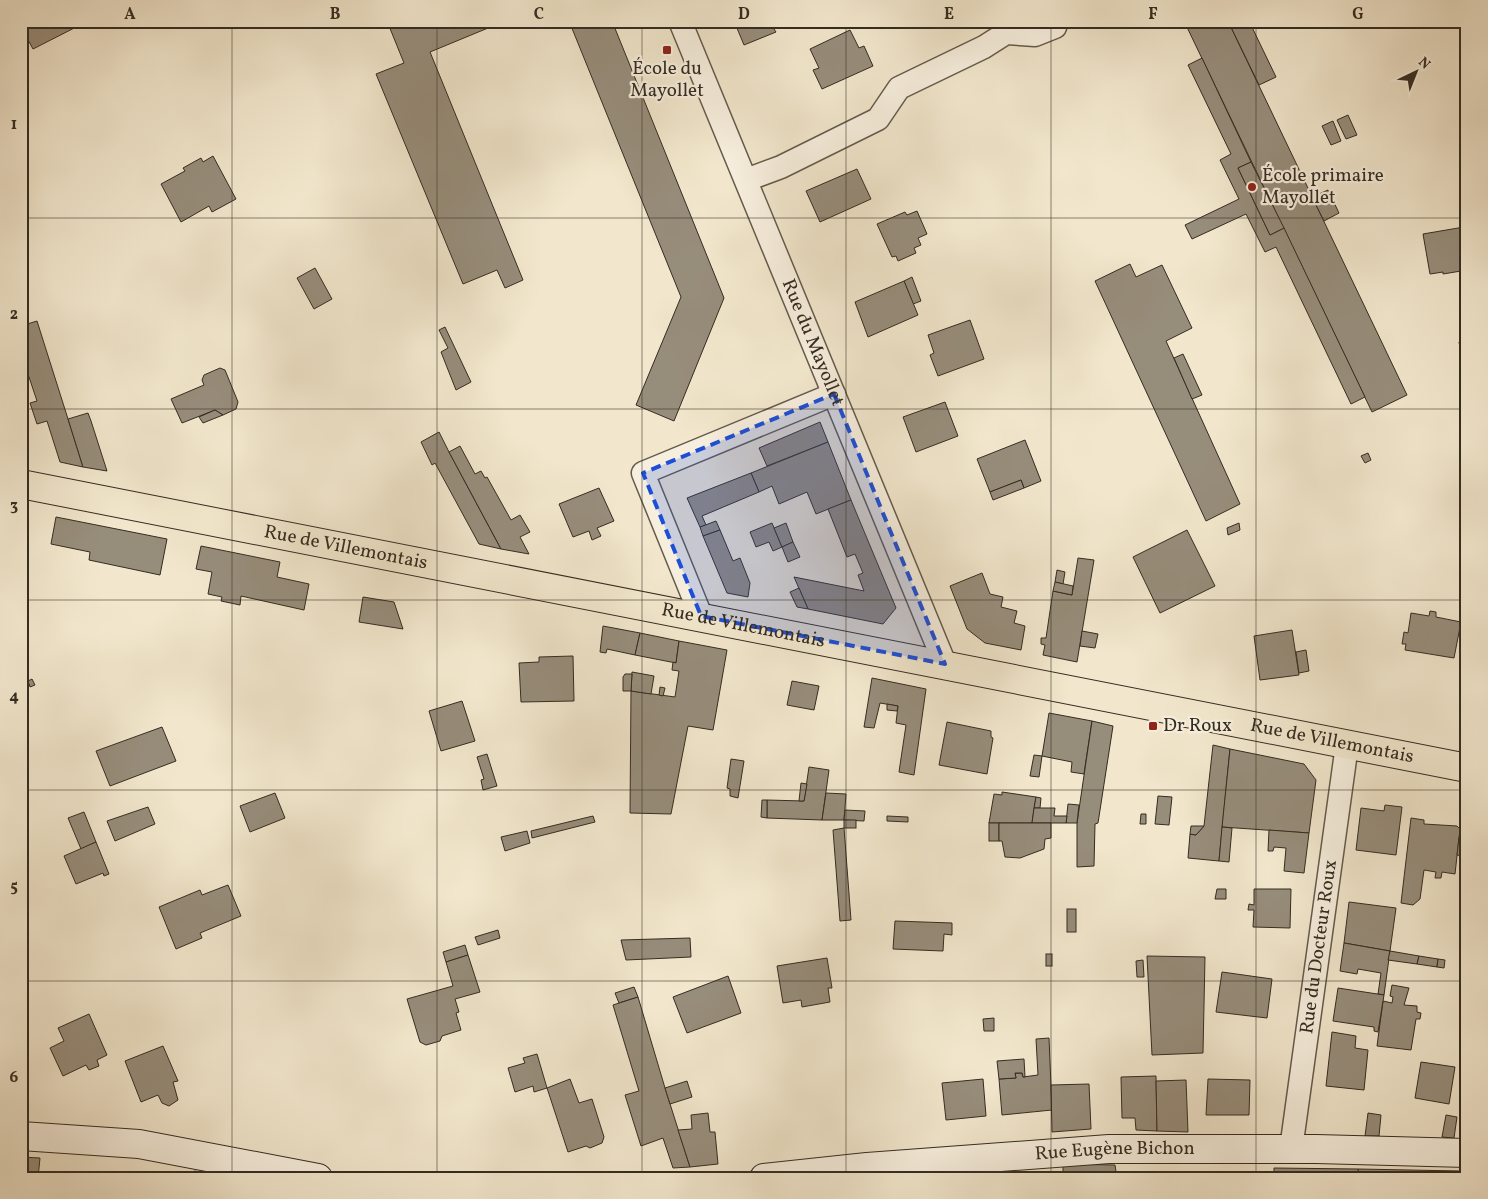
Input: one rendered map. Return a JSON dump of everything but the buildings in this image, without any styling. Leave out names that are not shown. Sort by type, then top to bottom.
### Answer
[{"type":"main road","name":"Rue de Villemontais","points":[[21,484],[702,616],[1467,768]]},
{"type":"street","name":"Rue du Mayollet","points":[[680,21],[945,664]]},
{"type":"street","points":[[746,180],[781,167],[878,119],[899,88],[984,47],[1002,27],[1035,35],[1055,27],[1058,21]]},
{"type":"street","points":[[702,616],[643,473],[834,394]]},
{"type":"street","name":"Rue du Docteur Roux","points":[[1291,1149],[1347,745]]},
{"type":"street","points":[[21,1136],[139,1144],[318,1178]]},
{"type":"street","name":"Rue Eugène Bichon","points":[[764,1178],[867,1167],[1109,1149],[1291,1149],[1467,1152]]},
{"type":"highlighted area","points":[[834,394],[945,664],[701,616],[643,473]]},
{"type":"place","name":"École du Mayollet","points":[[667,50]]},
{"type":"place","name":"École primaire Mayollet","points":[[1252,187]]},
{"type":"place","name":"Dr Roux","points":[[1153,726]]}]
